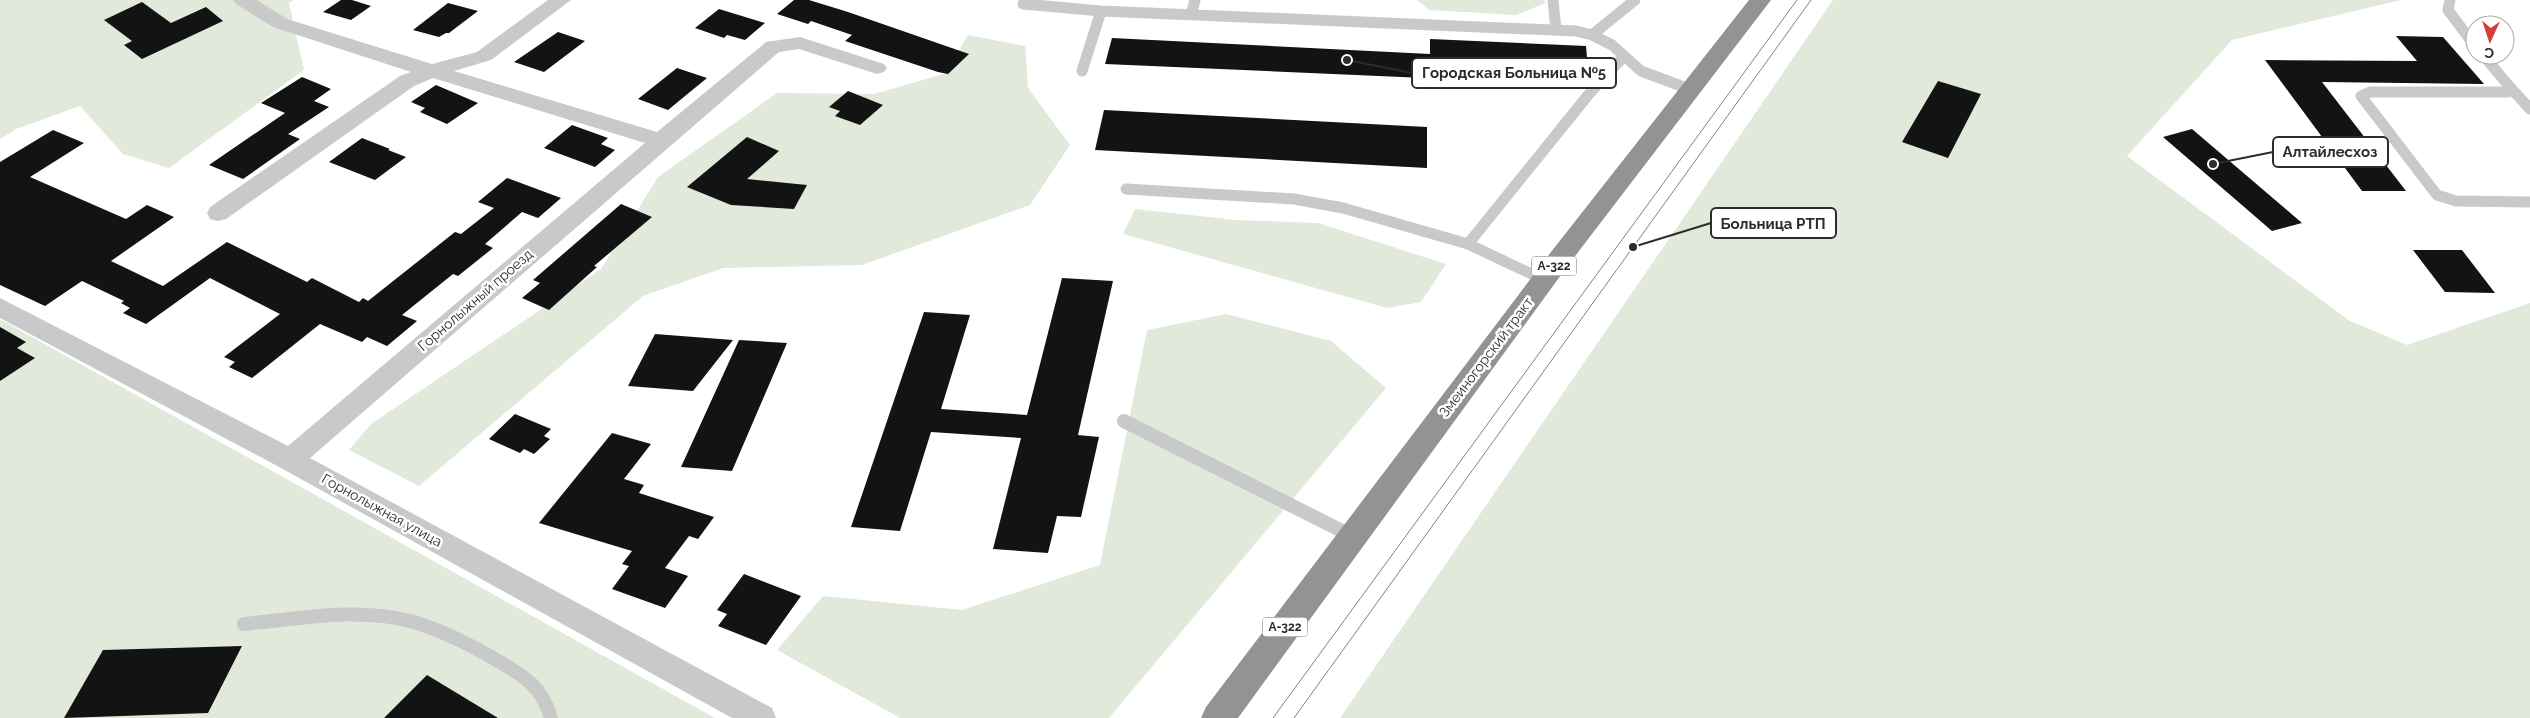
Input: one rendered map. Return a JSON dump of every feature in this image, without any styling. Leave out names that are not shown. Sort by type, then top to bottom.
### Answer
[{"type":"highway","name":"Змеиногорский тракт","points":[[1218,718],[1544,280],[1689,89],[1760,0]]},
{"type":"street","points":[[243,0],[280,23],[325,39],[660,140]]},
{"type":"street","points":[[218,213],[407,81],[432,71],[484,56],[562,0]]},
{"type":"street","name":"Горнолыжный проезд","points":[[290,460],[660,140],[773,46],[800,43],[877,68]]},
{"type":"street","name":"Горнолыжная улица","points":[[0,307],[290,460],[761,718]]},
{"type":"lane","points":[[1191,15],[1195,0]]},
{"type":"lane","points":[[1553,0],[1556,30]]},
{"type":"lane","points":[[1592,35],[1635,0]]},
{"type":"lane","points":[[2450,0],[2448,10],[2465,33]]},
{"type":"lane","points":[[1023,4],[1101,11],[1556,30],[1592,35],[1612,45],[1642,72],[1689,89]]},
{"type":"lane","points":[[1082,70],[1101,11]]},
{"type":"lane","points":[[1468,244],[1589,94],[1624,56]]},
{"type":"lane","points":[[2491,65],[2530,109]]},
{"type":"lane","points":[[2509,86],[2508,92],[2497,93],[2370,92],[2361,96],[2437,195],[2456,201],[2530,202]]},
{"type":"lane","points":[[1126,190],[1294,199],[1343,208],[1468,244],[1544,280]]},
{"type":"lane","points":[[1124,421],[1352,536]]},
{"type":"lane","points":[[244,624],[356,615],[395,618],[433,628],[484,653],[534,682],[543,694],[551,718]]},
{"type":"green space","points":[[0,0],[294,0],[289,3],[304,70],[169,168],[123,154],[80,106],[16,129],[0,139]]},
{"type":"green space","points":[[1417,0],[1544,0],[1546,3],[1516,15],[1429,10]]},
{"type":"green space","points":[[1833,0],[2401,0],[2232,40],[2127,156],[2350,321],[2407,345],[2530,303],[2530,718],[1340,718]]},
{"type":"green space","points":[[968,35],[1025,46],[1028,88],[1070,145],[1030,205],[862,265],[723,268],[643,296],[419,486],[349,450],[371,424],[601,269],[658,177],[777,93],[874,94],[944,74]]},
{"type":"green space","points":[[1135,209],[1235,220],[1318,223],[1446,264],[1421,302],[1387,308],[1123,234]]},
{"type":"green space","points":[[1226,314],[1331,341],[1386,388],[1109,718],[900,718],[777,650],[823,596],[962,610],[1100,565],[1147,330]]},
{"type":"green space","points":[[0,320],[7,323],[715,718],[0,718]]},
{"type":"building","points":[[341,0],[352,0],[371,6],[351,20],[323,12]]},
{"type":"building","points":[[794,0],[809,0],[848,12],[969,54],[948,74],[938,72],[845,41],[852,35],[811,21],[808,24],[777,14]]},
{"type":"building","points":[[142,2],[171,23],[206,7],[223,21],[142,59],[124,45],[132,41],[104,20]]},
{"type":"building","points":[[448,3],[478,11],[449,33],[439,37],[413,30]]},
{"type":"building","points":[[719,9],[765,23],[745,40],[727,35],[724,38],[695,28]]},
{"type":"building","points":[[558,32],[585,41],[544,72],[514,62]]},
{"type":"building","points":[[2396,36],[2443,37],[2465,62],[2465,65],[2467,65],[2484,84],[2322,82],[2406,191],[2362,191],[2265,60],[2417,61]]},
{"type":"building","points":[[1112,38],[1430,54],[1430,39],[1586,46],[1588,69],[1447,62],[1447,79],[1105,64]]},
{"type":"building","points":[[677,68],[707,78],[668,110],[638,99]]},
{"type":"building","points":[[302,77],[331,89],[314,101],[329,107],[288,134],[300,139],[243,179],[209,165],[285,113],[261,103]]},
{"type":"building","points":[[1938,81],[1981,94],[1948,158],[1902,142]]},
{"type":"building","points":[[436,85],[478,103],[447,124],[420,112],[425,108],[411,102]]},
{"type":"building","points":[[848,91],[883,105],[860,125],[835,116],[840,111],[829,107]]},
{"type":"building","points":[[1104,110],[1427,127],[1427,168],[1095,150]]},
{"type":"building","points":[[572,125],[608,138],[601,144],[615,150],[595,167],[544,148]]},
{"type":"building","points":[[2192,129],[2302,223],[2272,231],[2163,137]]},
{"type":"building","points":[[53,130],[84,143],[30,177],[126,219],[147,205],[174,217],[111,261],[163,286],[227,242],[307,282],[312,278],[359,302],[363,298],[368,301],[455,232],[461,234],[494,208],[478,202],[507,178],[561,198],[538,218],[522,212],[485,244],[493,248],[458,276],[453,274],[402,315],[417,321],[387,346],[367,337],[362,342],[320,324],[252,378],[229,367],[235,362],[224,357],[280,314],[210,278],[146,324],[123,313],[130,308],[121,303],[124,301],[82,281],[45,306],[0,285],[0,162]]},
{"type":"building","points":[[747,137],[779,151],[747,179],[807,185],[794,209],[731,205],[687,187]]},
{"type":"building","points":[[362,138],[406,157],[375,180],[329,162]]},
{"type":"building","points":[[621,204],[652,217],[594,266],[597,267],[549,310],[522,298],[540,283],[533,280]]},
{"type":"building","points":[[2413,250],[2462,250],[2495,293],[2445,292]]},
{"type":"building","points":[[1062,278],[1113,281],[1078,435],[1099,437],[1081,517],[1057,516],[1048,553],[993,549],[1021,438],[931,432],[900,531],[851,527],[924,312],[970,315],[941,409],[1027,415]]},
{"type":"building","points":[[0,327],[26,342],[17,348],[35,358],[0,381]]},
{"type":"building","points":[[655,334],[733,340],[693,391],[628,386]]},
{"type":"building","points":[[739,340],[787,343],[732,471],[681,467]]},
{"type":"building","points":[[515,414],[551,429],[544,436],[550,439],[534,454],[524,449],[520,453],[489,439]]},
{"type":"building","points":[[612,433],[651,444],[624,479],[644,485],[639,493],[714,517],[698,539],[689,536],[665,568],[688,576],[665,608],[612,589],[629,566],[622,564],[632,551],[539,523]]},
{"type":"building","points":[[744,574],[801,596],[766,645],[718,626],[727,614],[717,610]]},
{"type":"building","points":[[242,646],[208,713],[64,718],[103,650]]},
{"type":"building","points":[[427,675],[498,718],[384,718]]},
{"type":"tram line","points":[[1273,718],[1797,0]]},
{"type":"tram line","points":[[1294,718],[1811,0]]},
{"type":"place","name":"Городская Больница №5","points":[[1347,60]]},
{"type":"place","name":"Алтайлесхоз","points":[[2213,164]]},
{"type":"place","name":"Больница РТП","points":[[1633,247]]}]
